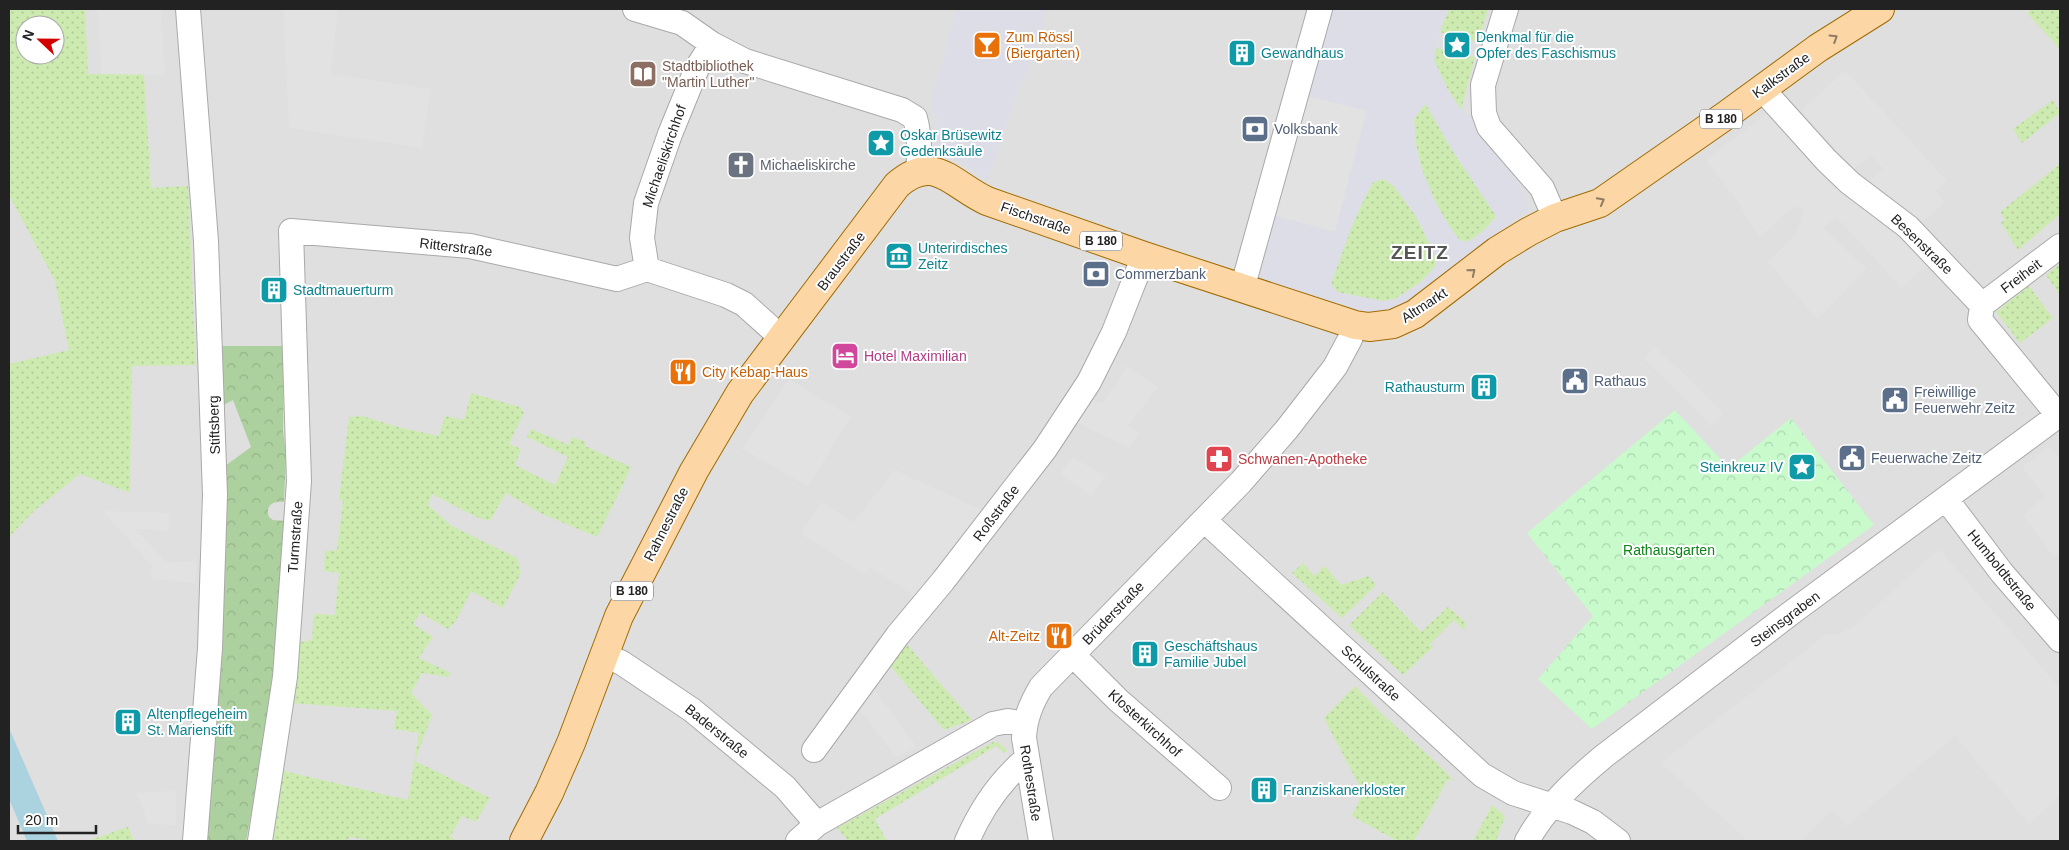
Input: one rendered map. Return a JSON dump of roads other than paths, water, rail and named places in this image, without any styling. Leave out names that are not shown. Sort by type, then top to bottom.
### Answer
[{"type":"main road","name":"Kalkstraße","points":[[1555,218],[1600,203],[1818,48],[1880,9]]},
{"type":"main road","name":"Fischstraße","points":[[918,170],[939,173],[972,194],[987,201],[1242,289]]},
{"type":"main road","name":"Braustraße","points":[[776,348],[898,185],[906,177],[918,170]]},
{"type":"main road","name":"Altmarkt","points":[[1242,289],[1362,326],[1393,324],[1415,314],[1497,251],[1555,218]]},
{"type":"main road","name":"Rahnestraße","points":[[524,841],[549,794],[571,744],[619,616],[694,471],[740,393],[776,348]]},
{"type":"street","name":"Stiftsberg","points":[[188,9],[206,241],[215,495],[210,648],[195,841]]},
{"type":"street","points":[[635,9],[682,23],[712,44],[745,61],[902,110],[915,118],[919,130],[918,170]]},
{"type":"street","points":[[1242,289],[1320,9]]},
{"type":"street","points":[[1506,9],[1483,85],[1484,112],[1489,127],[1542,188],[1555,218]]},
{"type":"street","name":"Michaeliskirchhof","points":[[647,269],[642,238],[646,203],[696,68],[712,44]]},
{"type":"street","name":"Besenstraße","points":[[1764,87],[1775,104],[1827,161],[1850,183],[1908,227],[1982,305]]},
{"type":"street","name":"Ritterstraße","points":[[291,232],[470,246],[617,279],[647,269]]},
{"type":"street","name":"Turmstraße","points":[[260,841],[285,677],[299,481],[291,232]]},
{"type":"street","name":"Freiheit","points":[[1982,305],[2060,246]]},
{"type":"street","name":"Roßstraße","points":[[814,750],[898,635],[968,550],[1045,449],[1093,374],[1114,332],[1144,256]]},
{"type":"street","points":[[647,269],[726,295],[744,304],[776,348]]},
{"type":"street","points":[[1982,305],[1980,320],[2059,414]]},
{"type":"street","name":"Brüderstraße","points":[[1025,724],[1030,705],[1041,687],[1241,482],[1287,429],[1339,360],[1350,339],[1362,326]]},
{"type":"street","name":"Steinsgraben","points":[[1527,841],[1551,806],[1575,780],[1604,756],[2059,414]]},
{"type":"street","name":"Humboldtstraße","points":[[1946,499],[2002,573],[2060,640]]},
{"type":"street","name":"Schulstraße","points":[[1204,520],[1482,776],[1506,790],[1572,812],[1593,822],[1618,841]]},
{"type":"street","name":"Baderstraße","points":[[604,655],[622,663],[692,710],[785,786],[817,824]]},
{"type":"street","name":"Klosterkirchhof","points":[[1073,655],[1118,700],[1219,788]]},
{"type":"street","points":[[798,841],[817,824],[993,724],[1008,721],[1025,724]]},
{"type":"street","name":"Rothestraße","points":[[1025,724],[1026,760],[1041,841]]},
{"type":"street","points":[[967,841],[986,804],[1007,776],[1026,760]]},
{"type":"water","points":[[9,728],[58,841],[27,841],[9,799]]},
{"type":"place","name":"Zum Rössl (Biergarten)","points":[[987,45]]},
{"type":"place","name":"Denkmal für die Opfer des Faschismus","points":[[1457,45]]},
{"type":"place","name":"Gewandhaus","points":[[1242,53]]},
{"type":"place","name":"Stadtbibliothek \"Martin Luther\"","points":[[643,74]]},
{"type":"place","name":"Volksbank","points":[[1255,129]]},
{"type":"place","name":"Oskar Brüsewitz Gedenksäule","points":[[881,143]]},
{"type":"place","name":"Michaeliskirche","points":[[741,165]]},
{"type":"place","name":"Unterirdisches Zeitz","points":[[899,256]]},
{"type":"place","name":"Commerzbank","points":[[1096,274]]},
{"type":"place","name":"Stadtmauerturm","points":[[274,290]]},
{"type":"place","name":"Hotel Maximilian","points":[[845,356]]},
{"type":"place","name":"City Kebap-Haus","points":[[683,372]]},
{"type":"place","name":"Rathaus","points":[[1575,381]]},
{"type":"place","name":"Rathausturm","points":[[1484,387]]},
{"type":"place","name":"Freiwillige Feuerwehr Zeitz","points":[[1895,400]]},
{"type":"place","name":"Feuerwache Zeitz","points":[[1852,458]]},
{"type":"place","name":"Schwanen-Apotheke","points":[[1219,459]]},
{"type":"place","name":"Steinkreuz IV","points":[[1802,467]]},
{"type":"place","name":"Alt-Zeitz","points":[[1059,636]]},
{"type":"place","name":"Geschäftshaus Familie Jubel","points":[[1145,654]]},
{"type":"place","name":"Altenpflegeheim St. Marienstift","points":[[128,722]]},
{"type":"place","name":"Franziskanerkloster","points":[[1264,790]]},
{"type":"district","name":"ZEITZ","points":[[1420,252]]},
{"type":"park label","name":"Rathausgarten","points":[[1669,550]]}]
